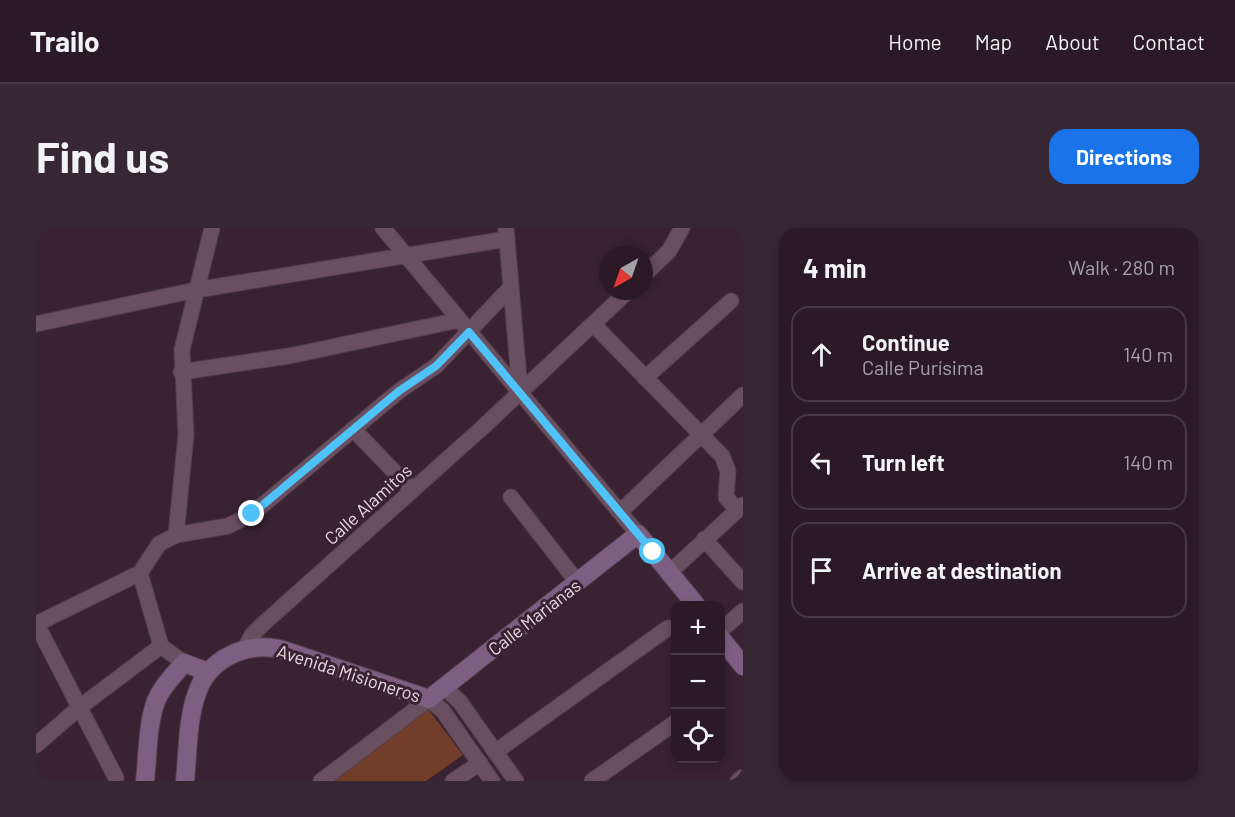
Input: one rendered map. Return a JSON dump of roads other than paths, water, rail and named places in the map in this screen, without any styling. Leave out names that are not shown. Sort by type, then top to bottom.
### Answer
[{"type":"street","points":[[176,535],[186,435],[181,372],[185,331],[212,228]]},
{"type":"street","points":[[383,228],[520,390],[692,601]]},
{"type":"street","points":[[653,266],[669,251],[682,228]]},
{"type":"street","points":[[36,324],[196,290],[405,255],[507,234],[520,390]]},
{"type":"street","points":[[117,778],[36,623],[140,573],[159,544],[176,535],[228,526],[252,514],[353,429],[436,366],[511,287]]},
{"type":"street","name":"Calle Alamitos","points":[[245,648],[252,635],[263,624],[618,300]]},
{"type":"street","points":[[645,378],[731,301]]},
{"type":"street","points":[[181,372],[289,356],[459,320]]},
{"type":"street","points":[[593,324],[727,463],[726,497],[740,507],[669,573]]},
{"type":"street","points":[[620,512],[743,395]]},
{"type":"street","points":[[353,429],[412,490]]},
{"type":"street","points":[[511,497],[578,583]]},
{"type":"street","name":"Calle Marianas","points":[[429,699],[638,534]]},
{"type":"street","points":[[704,539],[743,582]]},
{"type":"street","points":[[140,573],[161,646],[184,663],[208,672],[197,692],[185,781]]},
{"type":"street","points":[[725,627],[743,611]]},
{"type":"street","points":[[495,752],[668,628]]},
{"type":"street","points":[[725,643],[743,666]]},
{"type":"street","points":[[36,745],[80,707],[161,646]]},
{"type":"street","name":"Avenida Misioneros","points":[[208,672],[229,655],[245,648],[266,646],[280,648],[429,699],[443,711],[492,781]]},
{"type":"street","points":[[145,781],[156,701],[165,684],[184,663]]},
{"type":"street","name":"Avenida Misioneros","points":[[444,687],[460,702],[516,781]]},
{"type":"street","points":[[321,781],[429,699]]},
{"type":"street","points":[[592,781],[671,725]]},
{"type":"street","points":[[453,781],[480,763]]},
{"type":"street","points":[[738,781],[743,777]]}]
